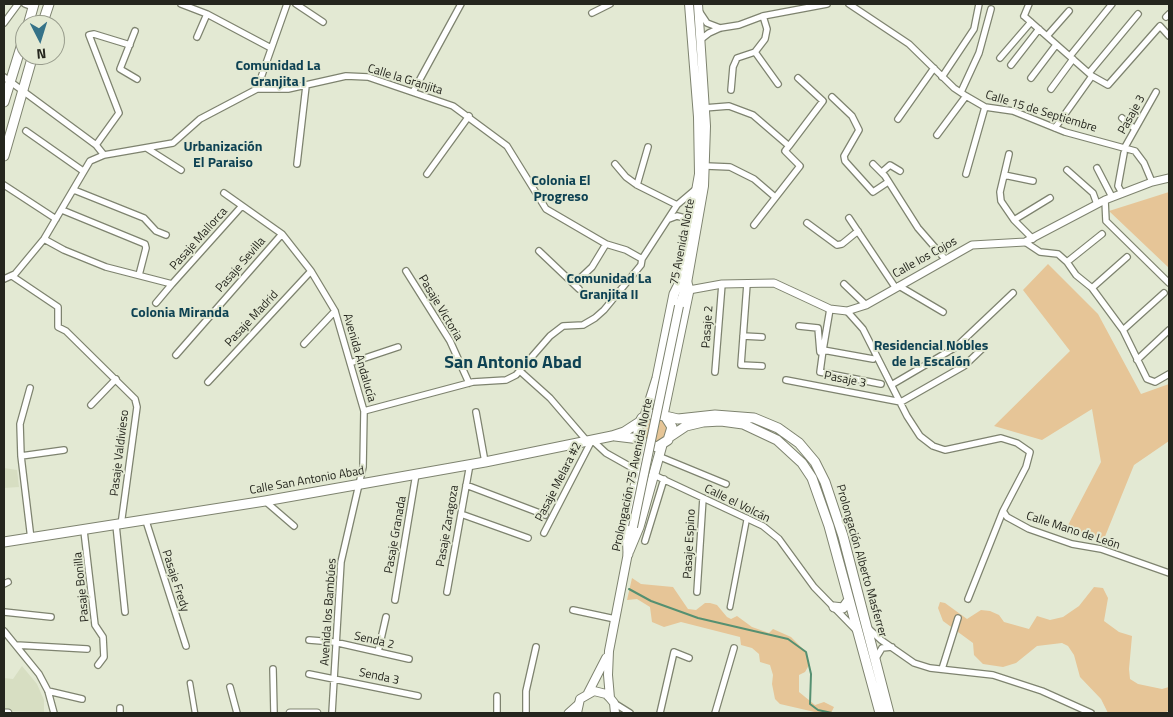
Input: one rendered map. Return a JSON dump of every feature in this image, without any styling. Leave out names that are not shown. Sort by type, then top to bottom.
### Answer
[{"type":"main road","name":"75 Avenida Norte","points":[[685,285],[697,188],[698,117],[689,4]]},
{"type":"main road","name":"75 Avenida Norte","points":[[679,304],[685,285],[701,210],[706,166],[698,7]]},
{"type":"main road","points":[[4,102],[7,79],[15,59]]},
{"type":"main road","points":[[4,156],[30,65]]},
{"type":"main road","points":[[664,416],[685,285]]},
{"type":"main road","points":[[628,554],[627,525],[642,441],[638,430],[657,378],[674,294],[685,285]]},
{"type":"main road","name":"Prolongación 75 Avenida Norte","points":[[615,713],[608,675],[609,651],[679,304]]},
{"type":"main road","points":[[628,554],[639,527],[658,456],[662,446],[671,436],[672,428],[664,416],[655,413],[643,418]]},
{"type":"main road","name":"Prolongación Alberto Masferrer","points":[[664,416],[686,419],[715,414],[754,418],[778,428],[799,443],[815,462],[826,482],[876,658],[889,713]]},
{"type":"main road","name":"Calle San Antonio Abad","points":[[4,542],[265,502],[485,462],[612,436],[624,432],[643,418]]},
{"type":"main road","name":"Prolongación Alberto Masferrer","points":[[671,436],[686,426],[721,421],[742,424],[761,431],[791,451],[812,478],[818,492],[848,601],[859,633],[880,713]]},
{"type":"main road","name":"Calle San Antonio Abad","points":[[612,436],[642,441]]},
{"type":"main road","points":[[642,441],[652,447],[662,446]]},
{"type":"main road","points":[[834,607],[843,608],[848,601]]},
{"type":"main road","name":"Prolongación 75 Avenida Norte","points":[[578,704],[588,693],[598,676],[609,651]]},
{"type":"main road","points":[[588,693],[600,692],[612,700]]},
{"type":"main road","points":[[577,713],[578,704]]},
{"type":"street","points":[[4,23],[14,6],[18,4]]},
{"type":"street","points":[[181,4],[207,14],[271,48]]},
{"type":"street","points":[[257,90],[287,4]]},
{"type":"street","points":[[296,4],[323,22]]},
{"type":"street","points":[[413,92],[461,4]]},
{"type":"street","points":[[592,13],[610,4]]},
{"type":"street","points":[[700,40],[708,33],[720,28],[739,25],[763,16],[827,4]]},
{"type":"street","name":"Calle 15 de Septiembre","points":[[849,4],[888,28],[942,77],[985,107],[1013,112],[1055,128],[1125,150],[1135,151],[1144,163],[1152,182]]},
{"type":"street","points":[[942,77],[974,29],[979,4]]},
{"type":"street","points":[[1024,16],[1025,4]]},
{"type":"street","points":[[1024,16],[1029,4]]},
{"type":"street","points":[[1051,89],[1072,57],[1112,4]]},
{"type":"street","points":[[698,7],[707,23],[720,28]]},
{"type":"street","points":[[937,135],[964,94],[991,9]]},
{"type":"street","points":[[1046,36],[1069,11]]},
{"type":"street","points":[[197,37],[207,14]]},
{"type":"street","points":[[1055,128],[1090,75],[1138,14]]},
{"type":"street","points":[[731,90],[733,67],[737,58],[755,52],[765,39],[767,28],[763,16]]},
{"type":"street","points":[[1024,16],[1090,75],[1108,85],[1160,26],[1169,36]]},
{"type":"street","points":[[1000,58],[1031,22]]},
{"type":"street","points":[[1011,65],[1039,29]]},
{"type":"street","points":[[135,31],[120,69],[137,79]]},
{"type":"street","points":[[96,145],[119,113],[89,35],[94,34],[130,45]]},
{"type":"street","points":[[1031,78],[1056,45]]},
{"type":"street","points":[[755,52],[778,84]]},
{"type":"street","points":[[898,119],[934,68]]},
{"type":"street","name":"Calle la Granjita","points":[[12,276],[44,239],[90,161],[104,155],[148,149],[173,143],[200,119],[257,90],[288,89],[346,76],[368,77],[437,98],[469,116],[507,146],[546,209],[606,244],[626,250],[642,259]]},
{"type":"street","points":[[754,225],[800,166],[785,151],[823,101],[798,78]]},
{"type":"street","points":[[7,79],[96,145],[104,155]]},
{"type":"street","points":[[297,164],[306,86]]},
{"type":"street","name":"Pasaje 3","points":[[1122,193],[1118,186],[1125,150],[1156,92]]},
{"type":"street","points":[[832,96],[852,116],[859,130],[844,156],[845,161],[873,192],[888,182]]},
{"type":"street","points":[[704,108],[729,106],[753,115],[789,146]]},
{"type":"street","points":[[966,174],[985,107]]},
{"type":"street","points":[[427,174],[469,116]]},
{"type":"street","points":[[1122,118],[1135,129]]},
{"type":"street","points":[[26,131],[83,171]]},
{"type":"street","points":[[637,185],[648,147]]},
{"type":"street","points":[[148,149],[181,170]]},
{"type":"street","points":[[1008,154],[1001,201],[1014,220],[1033,238]]},
{"type":"street","points":[[614,164],[626,177],[637,185],[677,205]]},
{"type":"street","points":[[873,164],[882,172],[918,228],[945,259]]},
{"type":"street","points":[[882,172],[890,165],[900,171]]},
{"type":"street","points":[[706,166],[730,167],[754,179],[775,197]]},
{"type":"street","points":[[1097,168],[1108,198],[1106,221],[1169,283]]},
{"type":"street","points":[[1067,170],[1093,193],[1097,204]]},
{"type":"street","points":[[1004,175],[1033,181]]},
{"type":"street","name":"Calle los Cojos","points":[[685,285],[774,283],[830,309],[847,311],[866,305],[972,245],[1024,242],[1108,198],[1169,178]]},
{"type":"street","points":[[4,185],[56,219]]},
{"type":"street","points":[[364,411],[469,383],[506,380],[521,372],[550,336],[563,326],[583,325],[595,318],[621,291],[641,264],[642,259],[677,205],[697,188]]},
{"type":"street","points":[[74,190],[144,218],[156,231],[166,236]]},
{"type":"street","name":"Avenida Andalucía","points":[[224,193],[241,207],[282,234],[311,270],[335,311],[364,411],[364,448],[360,484]]},
{"type":"street","points":[[1014,220],[1050,198]]},
{"type":"street","name":"Pasaje Mallorca","points":[[156,303],[241,207]]},
{"type":"street","points":[[62,210],[145,244],[146,248],[139,276]]},
{"type":"street","points":[[668,220],[680,216],[688,220],[691,226]]},
{"type":"street","points":[[849,218],[897,287],[943,312]]},
{"type":"street","points":[[807,224],[837,245],[842,244],[858,231]]},
{"type":"street","name":"Pasaje Sevilla","points":[[176,355],[282,234]]},
{"type":"street","points":[[1067,262],[1102,234]]},
{"type":"street","name":"Pasaje Mallorca","points":[[44,239],[64,250],[106,267],[172,284]]},
{"type":"street","points":[[1024,242],[1040,252],[1058,254],[1067,262],[1076,276],[1092,288],[1123,330],[1144,376],[1149,381],[1158,381],[1169,374]]},
{"type":"street","points":[[574,284],[592,267],[606,244]]},
{"type":"street","points":[[539,251],[579,289]]},
{"type":"street","points":[[1092,288],[1127,257]]},
{"type":"street","name":"Pasaje Madrid","points":[[208,382],[311,270]]},
{"type":"street","name":"Pasaje Victoria","points":[[406,271],[450,341],[469,383]]},
{"type":"street","points":[[4,278],[12,276]]},
{"type":"street","name":"Pasaje Valdivieso","points":[[12,276],[58,307],[58,327],[66,330],[135,399],[137,407],[119,525],[125,612]]},
{"type":"street","name":"Pasaje 2","points":[[714,372],[722,284]]},
{"type":"street","points":[[747,284],[741,365],[762,366]]},
{"type":"street","points":[[844,284],[866,305]]},
{"type":"street","points":[[893,384],[956,347],[1013,293]]},
{"type":"street","points":[[1123,330],[1164,293]]},
{"type":"street","points":[[830,309],[820,372],[881,384]]},
{"type":"street","points":[[304,344],[335,311]]},
{"type":"street","points":[[847,311],[863,329],[920,436],[933,446],[945,450],[1000,438],[1017,443],[1030,452],[1026,467],[1003,511],[968,598]]},
{"type":"street","points":[[799,326],[818,328],[822,351]]},
{"type":"street","points":[[1137,360],[1169,330]]},
{"type":"street","points":[[743,336],[762,337]]},
{"type":"street","points":[[350,363],[398,347]]},
{"type":"street","points":[[901,402],[964,366],[983,348]]},
{"type":"street","points":[[822,351],[873,359]]},
{"type":"street","points":[[521,372],[550,398],[590,440],[606,453],[638,471]]},
{"type":"street","points":[[91,405],[116,379]]},
{"type":"street","name":"Pasaje 3","points":[[786,380],[901,402]]},
{"type":"street","points":[[30,388],[20,424],[20,456],[31,539]]},
{"type":"street","points":[[476,412],[485,462]]},
{"type":"street","name":"Pasaje Melara #2","points":[[544,533],[590,440]]},
{"type":"street","points":[[20,456],[64,450]]},
{"type":"street","points":[[658,456],[726,484]]},
{"type":"street","name":"Pasaje Zaragoza","points":[[447,592],[470,464]]},
{"type":"street","name":"Pasaje Granada","points":[[395,600],[416,474]]},
{"type":"street","name":"Calle el Volcán","points":[[654,475],[763,526],[779,539],[814,587],[859,633]]},
{"type":"street","points":[[645,541],[664,480]]},
{"type":"street","name":"Avenida los Bambúes","points":[[332,713],[335,678],[334,642],[341,562],[360,484]]},
{"type":"street","points":[[466,485],[545,516]]},
{"type":"street","name":"Pasaje Espino","points":[[697,592],[703,498]]},
{"type":"street","points":[[265,502],[294,526]]},
{"type":"street","name":"Calle Mano de León","points":[[1003,511],[1007,517],[1029,530],[1072,544],[1102,549],[1169,573]]},
{"type":"street","points":[[461,514],[528,538]]},
{"type":"street","points":[[730,607],[747,518]]},
{"type":"street","name":"Pasaje Fredy","points":[[146,521],[186,646]]},
{"type":"street","name":"Pasaje Bonilla","points":[[84,531],[95,625],[103,637],[104,657],[98,665]]},
{"type":"street","points":[[573,610],[615,619]]},
{"type":"street","points":[[4,612],[51,617]]},
{"type":"street","points":[[378,652],[386,617]]},
{"type":"street","points":[[942,669],[958,618]]},
{"type":"street","points":[[867,626],[876,637],[914,663],[942,669],[993,674],[1028,686],[1091,713]]},
{"type":"street","points":[[4,631],[39,674],[48,691],[54,713]]},
{"type":"street","name":"Senda 2","points":[[309,640],[334,642],[409,659]]},
{"type":"street","points":[[16,645],[87,649]]},
{"type":"street","points":[[526,713],[526,691],[536,647]]},
{"type":"street","points":[[876,658],[882,648],[892,647]]},
{"type":"street","points":[[715,713],[734,648]]},
{"type":"street","points":[[660,713],[674,652],[689,658]]},
{"type":"street","points":[[273,669],[274,713]]},
{"type":"street","name":"Senda 3","points":[[309,674],[418,696]]},
{"type":"street","points":[[190,683],[195,713]]},
{"type":"street","points":[[230,687],[237,713]]},
{"type":"street","points":[[48,691],[82,699]]},
{"type":"street","points":[[497,696],[497,713]]},
{"type":"street","points":[[612,700],[630,713]]},
{"type":"street","points":[[568,713],[578,704]]},
{"type":"street","points":[[290,713],[317,713]]},
{"type":"shaded area","points":[[1169,192],[1169,268],[1109,211]]},
{"type":"shaded area","points":[[1048,264],[1098,314],[1141,394],[1169,384],[1169,441],[1134,465],[1104,539],[1066,529],[1101,462],[1092,409],[1042,440],[994,426],[1070,351],[1023,290]]},
{"type":"shaded area","points":[[654,417],[663,421],[667,430],[663,439],[654,443],[645,439],[641,430],[645,421]]},
{"type":"shaded area","points":[[4,468],[17,470],[19,487],[4,488]]},
{"type":"shaded area","points":[[632,578],[641,584],[673,587],[688,609],[696,610],[705,603],[710,603],[717,605],[731,619],[737,616],[752,627],[769,633],[773,629],[791,637],[806,652],[809,665],[805,672],[799,675],[799,692],[815,705],[824,702],[834,707],[831,713],[819,713],[780,704],[775,699],[772,684],[773,675],[770,665],[760,662],[759,654],[752,648],[741,645],[740,637],[681,622],[664,627],[652,622],[650,607],[637,599],[627,600]]},
{"type":"shaded area","points":[[1094,587],[1103,588],[1108,598],[1104,621],[1119,632],[1132,636],[1130,679],[1138,684],[1162,689],[1169,687],[1169,710],[1165,713],[1108,713],[1101,699],[1080,677],[1074,655],[1068,646],[1062,643],[1037,646],[1016,663],[1003,667],[983,664],[974,655],[973,643],[943,621],[938,608],[940,602],[945,603],[967,619],[981,610],[990,611],[999,615],[1004,622],[1029,629],[1037,616],[1050,620],[1063,617],[1079,606]]},
{"type":"shaded area","points":[[22,666],[37,684],[44,700],[44,712],[4,711],[4,678],[13,679]]},
{"type":"waterway","points":[[629,589],[651,601],[698,618],[788,639],[806,652],[811,674],[810,704],[818,710],[832,713]]},
{"type":"district","name":"Comunidad La Granjita I","points":[[278,76]]},
{"type":"district","name":"Urbanización El Paraiso","points":[[223,156]]},
{"type":"district","name":"Colonia El Progreso","points":[[561,190]]},
{"type":"district","name":"Comunidad La Granjita II","points":[[609,288]]},
{"type":"district","name":"Colonia Miranda","points":[[180,314]]},
{"type":"district","name":"Residencial Nobles de la Escalón","points":[[931,356]]},
{"type":"district","name":"San Antonio Abad","points":[[513,364]]}]
